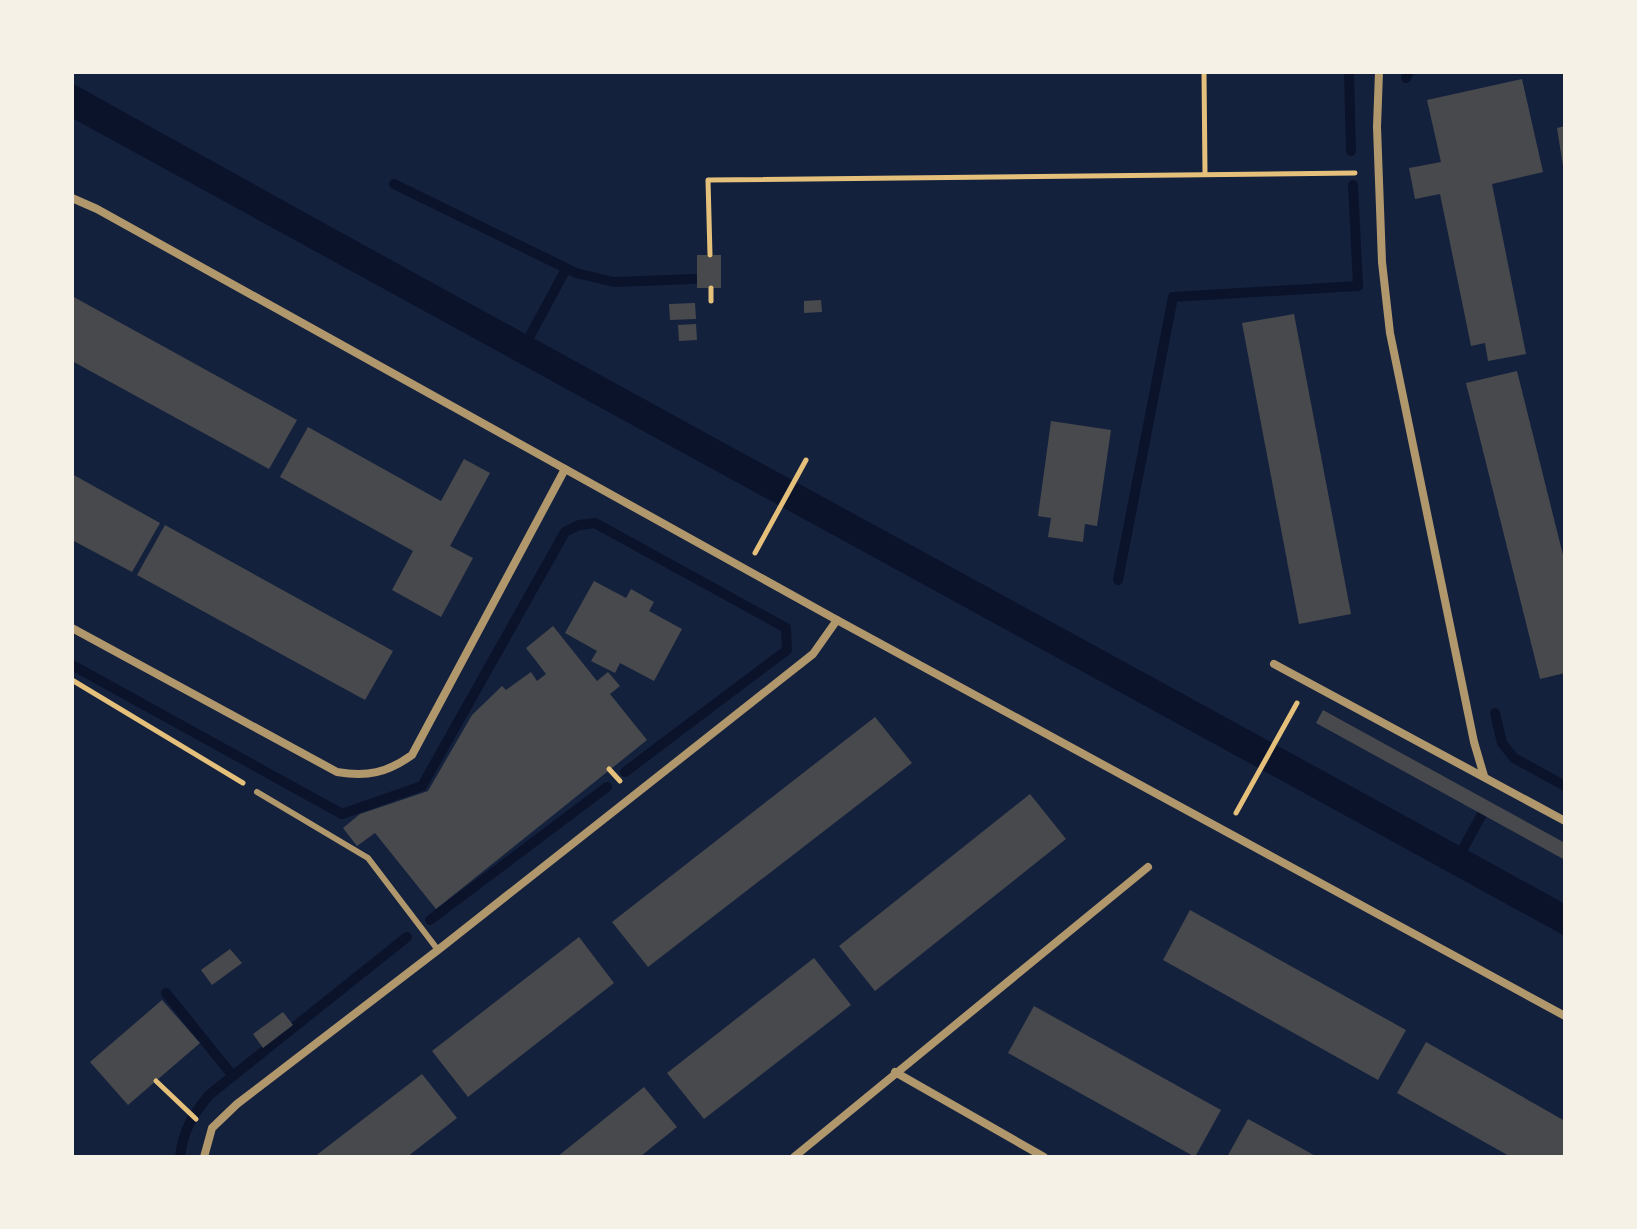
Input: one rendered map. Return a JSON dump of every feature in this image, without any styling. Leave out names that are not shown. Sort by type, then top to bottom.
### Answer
[{"type":"street","points":[[1379,72],[1377,127],[1382,248],[1390,333],[1474,742],[1484,776]]},
{"type":"street","points":[[72,198],[837,620],[1565,1016]]},
{"type":"street","points":[[72,628],[337,772],[358,775],[393,769],[412,755],[565,469]]},
{"type":"street","points":[[204,1157],[212,1128],[237,1104],[813,654],[837,620]]},
{"type":"street","points":[[1274,664],[1565,821]]},
{"type":"street","points":[[794,1157],[1148,867]]},
{"type":"street","points":[[895,1072],[1044,1157]]},
{"type":"lane","points":[[257,792],[368,858],[438,950]]},
{"type":"path","points":[[1204,72],[1205,174]]},
{"type":"path","points":[[710,255],[708,180],[1355,173]]},
{"type":"path","points":[[711,288],[711,301]]},
{"type":"path","points":[[755,553],[806,460]]},
{"type":"path","points":[[72,680],[257,792]]},
{"type":"path","points":[[1236,813],[1297,703]]},
{"type":"path","points":[[609,769],[624,785]]},
{"type":"path","points":[[156,1081],[184,1110]]},
{"type":"water","points":[[72,83],[1565,904],[1565,936],[72,118]]},
{"type":"building","points":[[1522,79],[1543,172],[1492,184],[1526,354],[1488,361],[1485,343],[1471,346],[1440,194],[1415,199],[1409,168],[1441,162],[1427,100]]},
{"type":"building","points":[[1565,126],[1565,166],[1563,166],[1557,128]]},
{"type":"building","points":[[697,255],[721,255],[721,288],[697,288]]},
{"type":"building","points":[[72,296],[297,420],[269,469],[72,361]]},
{"type":"building","points":[[821,300],[822,312],[804,313],[804,301]]},
{"type":"building","points":[[695,303],[696,319],[670,320],[669,304]]},
{"type":"building","points":[[1294,314],[1351,614],[1299,624],[1242,323]]},
{"type":"building","points":[[696,324],[697,340],[679,341],[678,325]]},
{"type":"building","points":[[1517,371],[1565,563],[1565,673],[1540,679],[1466,383]]},
{"type":"building","points":[[1051,421],[1111,430],[1097,526],[1085,524],[1083,542],[1048,537],[1051,518],[1038,516]]},
{"type":"building","points":[[308,427],[441,501],[464,459],[490,473],[450,546],[473,558],[441,617],[392,590],[413,551],[280,477]]},
{"type":"building","points":[[72,474],[160,523],[132,572],[72,540]]},
{"type":"building","points":[[165,525],[393,651],[365,700],[137,575]]},
{"type":"building","points":[[594,581],[626,598],[631,589],[654,602],[649,611],[682,629],[654,681],[620,663],[615,673],[591,661],[597,651],[565,633]]},
{"type":"building","points":[[553,626],[597,681],[608,672],[620,686],[610,694],[647,740],[436,909],[375,833],[357,846],[343,828],[360,814],[428,791],[472,715],[502,686],[506,690],[531,672],[537,681],[546,674],[526,648]]},
{"type":"building","points":[[1323,710],[1565,843],[1565,860],[1316,723]]},
{"type":"building","points":[[875,717],[912,763],[648,967],[612,922]]},
{"type":"building","points":[[1030,794],[1066,839],[875,991],[839,946]]},
{"type":"building","points":[[1190,910],[1406,1030],[1378,1080],[1163,960]]},
{"type":"building","points":[[579,937],[614,983],[468,1097],[432,1051]]},
{"type":"building","points":[[230,949],[242,963],[212,985],[201,970]]},
{"type":"building","points":[[814,958],[851,1005],[704,1119],[667,1073]]},
{"type":"building","points":[[162,1000],[200,1043],[128,1105],[90,1062]]},
{"type":"building","points":[[1034,1006],[1221,1110],[1195,1157],[1008,1053]]},
{"type":"building","points":[[283,1012],[293,1025],[263,1048],[253,1034]]},
{"type":"building","points":[[1426,1042],[1565,1121],[1565,1157],[1511,1157],[1397,1093]]},
{"type":"building","points":[[422,1074],[457,1118],[407,1157],[314,1157]]},
{"type":"building","points":[[644,1087],[677,1127],[640,1157],[557,1157]]},
{"type":"building","points":[[1248,1119],[1303,1149],[1317,1157],[1227,1157]]},
{"type":"waterway","points":[[1349,72],[1351,151]]},
{"type":"waterway","points":[[1406,78],[1409,72]]},
{"type":"waterway","points":[[394,184],[576,273],[614,282],[694,279]]},
{"type":"waterway","points":[[1118,580],[1173,297],[1358,286],[1353,185]]},
{"type":"waterway","points":[[524,347],[566,269]]},
{"type":"waterway","points":[[72,665],[342,814],[422,786],[565,532],[579,525],[595,523],[786,628],[787,650],[625,772]]},
{"type":"waterway","points":[[1495,713],[1502,743],[1514,758],[1565,786]]},
{"type":"waterway","points":[[430,920],[607,787]]},
{"type":"waterway","points":[[1458,858],[1482,814]]},
{"type":"waterway","points":[[180,1157],[189,1124],[209,1095],[407,937]]},
{"type":"waterway","points":[[166,993],[233,1076]]}]
